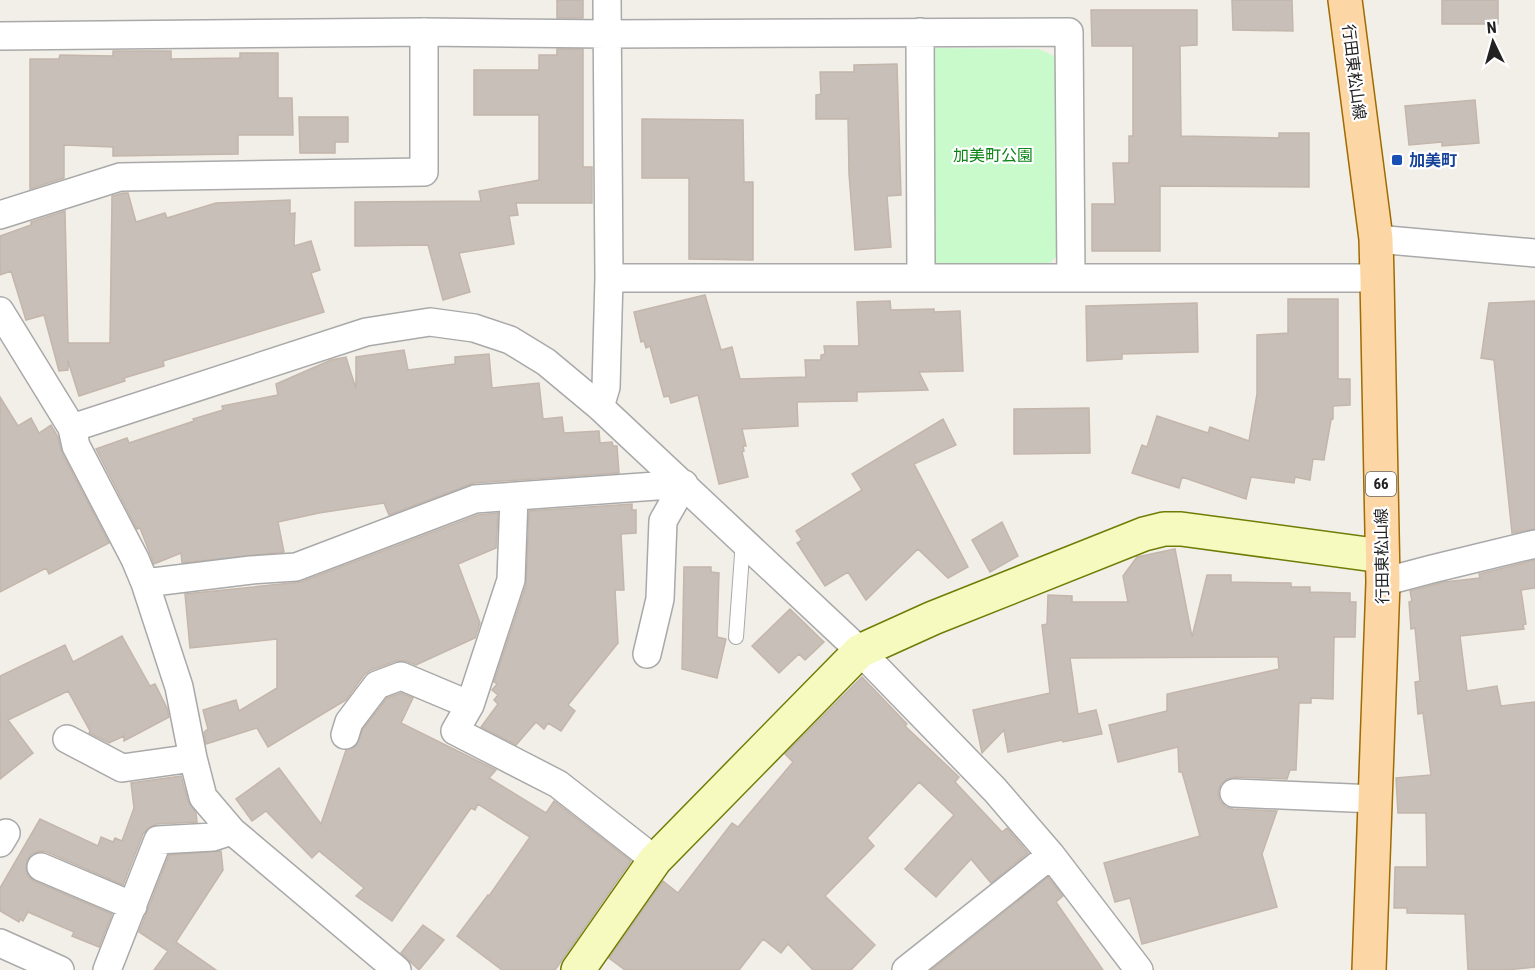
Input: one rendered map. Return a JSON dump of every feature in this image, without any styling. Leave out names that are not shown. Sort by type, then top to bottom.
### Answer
[{"type":"main road","name":"行田東松山線","points":[[1345,0],[1376,239],[1377,278],[1383,569],[1369,970]]},
{"type":"street","points":[[600,407],[606,387],[609,278],[607,0]]},
{"type":"street","points":[[0,215],[120,177],[424,172],[424,32]]},
{"type":"street","points":[[0,36],[424,32],[607,34],[1069,32],[1071,277]]},
{"type":"street","points":[[920,32],[921,277]]},
{"type":"street","points":[[1376,239],[1535,253]]},
{"type":"street","points":[[609,278],[1377,278]]},
{"type":"street","points":[[0,311],[9,344],[72,428],[76,446],[135,559],[179,687],[203,797],[232,831],[397,970]]},
{"type":"street","points":[[72,428],[366,332],[430,322],[474,328],[510,340],[546,362],[600,407],[860,651],[995,790],[1051,855],[1139,970]]},
{"type":"street","points":[[145,583],[250,570],[296,567],[475,499],[684,484]]},
{"type":"street","points":[[647,654],[660,599],[663,521],[684,484]]},
{"type":"street","points":[[514,496],[510,580],[470,705],[455,731],[558,784],[655,860]]},
{"type":"street","points":[[578,970],[655,860],[860,651],[944,613],[1144,534],[1164,529],[1181,529],[1383,569],[1432,568],[1535,544]]},
{"type":"street","points":[[345,735],[349,722],[377,686],[401,676],[470,705]]},
{"type":"street","points":[[67,739],[122,768],[193,758]]},
{"type":"street","points":[[1234,793],[1375,799]]},
{"type":"street","points":[[107,970],[158,840],[213,837],[232,831]]},
{"type":"street","points":[[906,970],[1051,855]]},
{"type":"street","points":[[41,867],[133,906]]},
{"type":"street","points":[[0,943],[60,970]]},
{"type":"lane","points":[[736,638],[743,541]]},
{"type":"green space","name":"加美町公園","points":[[929,48],[1039,49],[1056,57],[1059,254],[1049,264],[929,263]]},
{"type":"building","points":[[557,0],[583,0],[583,18],[557,18]]},
{"type":"building","points":[[1232,0],[1292,0],[1293,31],[1233,30]]},
{"type":"building","points":[[1442,0],[1498,0],[1498,24],[1442,24]]},
{"type":"building","points":[[1091,10],[1197,10],[1197,45],[1180,46],[1181,136],[1279,138],[1279,133],[1309,133],[1309,187],[1160,186],[1160,251],[1092,251],[1092,204],[1115,204],[1113,163],[1129,163],[1129,136],[1133,136],[1133,46],[1092,46]]},
{"type":"building","points":[[557,49],[583,49],[583,167],[592,167],[592,203],[516,203],[518,215],[509,216],[514,244],[459,253],[470,292],[443,300],[428,245],[355,246],[355,202],[481,201],[479,191],[539,180],[539,115],[474,115],[474,70],[539,70],[539,55],[557,55]]},
{"type":"building","points":[[113,51],[171,51],[171,59],[240,58],[240,53],[278,53],[278,98],[292,98],[293,135],[238,135],[238,154],[113,156],[113,147],[64,145],[64,178],[30,189],[30,59],[59,59],[60,55],[113,56]]},
{"type":"building","points":[[897,64],[901,195],[887,196],[891,247],[855,250],[849,174],[848,119],[816,119],[816,95],[821,94],[820,72],[854,72],[854,65]]},
{"type":"building","points":[[1475,100],[1479,143],[1442,146],[1442,142],[1409,145],[1405,106]]},
{"type":"building","points":[[299,117],[348,117],[348,142],[335,142],[335,153],[300,153]]},
{"type":"building","points":[[642,119],[743,120],[744,182],[753,182],[753,260],[689,259],[689,178],[642,178]]},
{"type":"building","points":[[128,193],[136,222],[165,213],[167,218],[216,203],[290,200],[290,214],[295,213],[294,246],[311,241],[320,270],[311,273],[324,312],[163,361],[164,366],[124,378],[125,381],[79,396],[68,361],[68,370],[59,371],[44,315],[26,320],[11,271],[0,275],[0,236],[31,225],[31,222],[65,211],[68,343],[110,343],[112,196]]},
{"type":"building","points":[[705,295],[721,350],[732,347],[740,379],[806,377],[805,360],[821,360],[821,355],[825,354],[824,346],[859,346],[857,302],[890,301],[891,310],[960,311],[963,371],[919,372],[928,390],[857,392],[857,401],[797,402],[798,426],[742,429],[746,446],[743,446],[744,451],[742,452],[748,477],[719,484],[698,395],[671,403],[669,396],[664,397],[650,346],[646,348],[644,341],[641,342],[634,312]]},
{"type":"building","points":[[1288,299],[1338,299],[1338,379],[1350,379],[1350,405],[1333,406],[1333,419],[1324,460],[1313,459],[1310,480],[1295,477],[1294,483],[1251,477],[1246,499],[1182,477],[1179,488],[1132,473],[1142,445],[1147,447],[1157,416],[1208,433],[1210,427],[1249,441],[1257,394],[1257,335],[1288,333]]},
{"type":"building","points":[[1535,301],[1535,529],[1512,533],[1494,360],[1481,358],[1489,303]]},
{"type":"building","points":[[1197,303],[1198,352],[1122,354],[1122,359],[1087,361],[1086,306]]},
{"type":"building","points":[[404,350],[408,370],[455,364],[455,357],[489,354],[492,388],[539,383],[543,419],[562,417],[564,433],[599,431],[600,443],[612,442],[613,446],[617,446],[619,473],[474,483],[389,515],[384,503],[319,513],[278,522],[284,552],[182,563],[181,553],[154,564],[140,528],[137,529],[96,449],[127,438],[129,443],[194,421],[193,419],[223,410],[222,406],[278,395],[276,384],[331,360],[346,357],[356,389],[356,357]]},
{"type":"building","points":[[0,397],[18,426],[31,418],[39,433],[51,425],[58,437],[62,453],[109,543],[49,574],[46,568],[0,592]]},
{"type":"building","points":[[1089,408],[1090,453],[1014,454],[1014,409]]},
{"type":"building","points":[[943,419],[956,445],[914,464],[968,567],[948,578],[918,549],[866,600],[848,572],[825,586],[797,543],[802,540],[796,531],[862,490],[852,474]]},
{"type":"building","points":[[632,504],[632,510],[636,510],[636,533],[621,534],[624,590],[615,590],[618,643],[568,705],[575,711],[561,731],[548,723],[544,729],[536,722],[516,745],[481,727],[498,704],[494,700],[498,695],[492,690],[497,684],[494,682],[526,585],[529,511]]},
{"type":"building","points":[[498,513],[496,548],[458,564],[480,623],[475,638],[416,665],[406,661],[396,661],[371,670],[364,675],[346,700],[268,747],[257,728],[206,744],[204,732],[208,729],[203,710],[236,700],[239,711],[277,688],[277,639],[190,648],[185,594],[301,582],[478,515]]},
{"type":"building","points":[[1002,522],[1018,556],[990,572],[972,540]]},
{"type":"building","points":[[1175,549],[1192,637],[1207,575],[1231,575],[1231,582],[1291,583],[1291,587],[1310,587],[1310,592],[1350,593],[1350,602],[1356,602],[1355,637],[1334,637],[1333,699],[1311,698],[1311,703],[1299,703],[1296,770],[1290,770],[1287,779],[1235,777],[1227,779],[1221,784],[1218,792],[1220,801],[1226,807],[1277,811],[1262,854],[1277,907],[1142,944],[1130,898],[1115,902],[1104,863],[1200,836],[1182,772],[1179,772],[1178,747],[1118,762],[1109,725],[1167,711],[1167,694],[1279,669],[1278,657],[1070,658],[1078,714],[1096,710],[1102,734],[1008,752],[1004,730],[982,753],[973,710],[1050,693],[1042,625],[1047,624],[1048,595],[1072,596],[1072,602],[1128,602],[1123,576],[1137,557]]},
{"type":"building","points":[[1535,560],[1535,588],[1521,590],[1526,624],[1523,625],[1524,629],[1460,636],[1467,691],[1497,686],[1501,706],[1535,702],[1535,967],[1468,970],[1465,914],[1407,913],[1407,908],[1394,908],[1395,867],[1427,867],[1426,813],[1398,813],[1396,778],[1431,775],[1423,713],[1418,714],[1415,682],[1420,681],[1415,628],[1411,629],[1410,591],[1444,582],[1480,578],[1479,574]]},
{"type":"building","points":[[684,567],[711,567],[711,572],[719,573],[717,637],[726,639],[717,678],[682,669]]},
{"type":"building","points":[[790,609],[824,642],[805,660],[799,654],[779,673],[752,646]]},
{"type":"building","points":[[122,636],[150,686],[155,684],[169,717],[124,741],[124,736],[109,743],[89,733],[68,691],[8,720],[33,753],[0,779],[0,676],[65,645],[73,662]]},
{"type":"building","points":[[862,677],[907,724],[905,726],[959,777],[955,782],[1002,832],[1007,828],[1028,853],[991,883],[971,859],[936,897],[905,869],[954,815],[919,782],[867,838],[874,846],[825,896],[875,945],[851,970],[813,970],[788,944],[781,953],[763,939],[739,970],[625,970],[609,958],[663,881],[678,893],[732,823],[738,827],[793,762],[785,754]]},
{"type":"building","points":[[401,693],[413,698],[401,723],[496,770],[489,778],[546,813],[554,801],[631,861],[555,970],[502,970],[457,936],[489,896],[530,837],[478,804],[475,810],[471,808],[392,921],[356,896],[364,888],[319,851],[312,858],[266,811],[252,821],[236,799],[279,768],[321,824],[346,750],[356,746],[363,729],[387,698]]},
{"type":"building","points":[[181,776],[188,801],[196,813],[197,822],[157,824],[148,828],[143,834],[123,885],[47,852],[40,851],[32,854],[27,860],[28,876],[34,881],[112,914],[99,947],[72,936],[74,932],[28,912],[23,921],[20,919],[19,922],[0,911],[0,888],[40,819],[98,846],[101,837],[113,842],[115,838],[122,841],[134,808],[131,783]]},
{"type":"building","points":[[221,851],[223,870],[176,942],[216,970],[154,970],[168,951],[139,932],[169,855]]},
{"type":"building","points":[[1048,877],[1063,896],[1056,902],[1103,970],[931,970]]},
{"type":"building","points":[[423,925],[444,940],[419,970],[401,953]]},
{"type":"place","name":"加美町","points":[[1397,160]]}]
